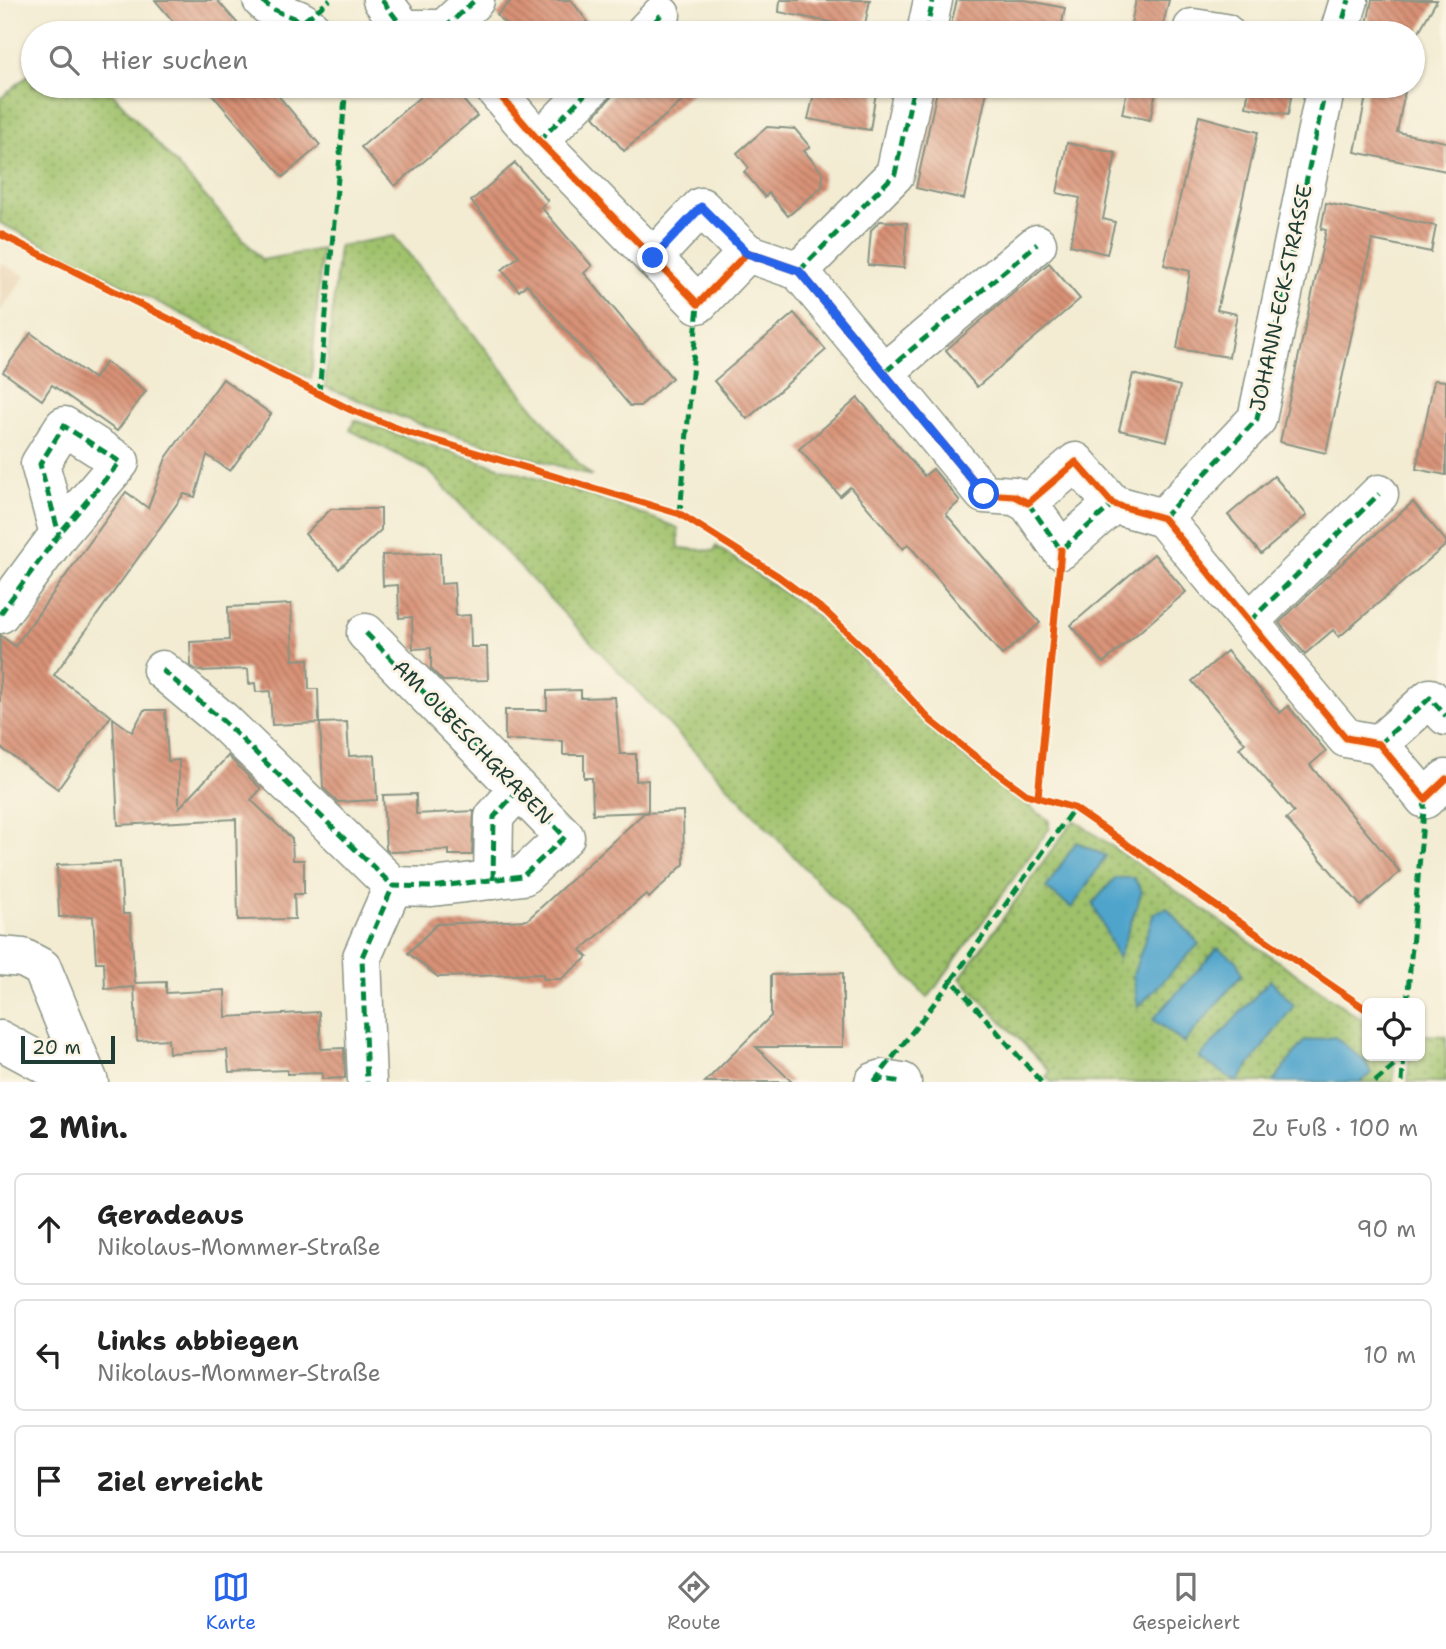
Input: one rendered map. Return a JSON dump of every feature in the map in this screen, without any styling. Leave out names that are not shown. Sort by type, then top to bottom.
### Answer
[{"type":"street","points":[[262,0],[271,9],[317,18]]},
{"type":"street","points":[[455,21],[475,0]]},
{"type":"street","points":[[929,21],[933,0]]},
{"type":"street","points":[[1343,21],[1349,0]]},
{"type":"street","points":[[502,98],[540,141],[698,304],[747,253]]},
{"type":"street","points":[[540,141],[581,98]]},
{"type":"street","points":[[799,271],[895,174],[911,98]]},
{"type":"street","name":"JOHANN-ECK-STRASSE","points":[[1163,518],[1257,419],[1324,98]]},
{"type":"street","points":[[653,258],[701,207],[747,253],[799,271],[886,372],[984,494],[1014,496],[1028,503],[1061,550],[1113,504]]},
{"type":"street","points":[[886,372],[1037,244]]},
{"type":"street","points":[[1028,503],[1076,462],[1113,504],[1163,518],[1346,738],[1379,744],[1425,799],[1446,779]]},
{"type":"street","points":[[1250,621],[1379,494]]},
{"type":"street","points":[[0,614],[59,534]]},
{"type":"street","name":"AM OLBESCHGRABEN","points":[[366,633],[565,836],[523,876],[432,887],[393,886]]},
{"type":"street","points":[[162,670],[222,720],[393,886],[362,957],[367,1082]]},
{"type":"street","points":[[1379,744],[1430,698],[1446,716]]},
{"type":"street","points":[[493,880],[494,817],[518,790]]},
{"type":"street","points":[[0,956],[23,958],[42,968],[50,980],[89,1082]]},
{"type":"street","points":[[0,1040],[78,1082]]},
{"type":"street","points":[[874,1082],[883,1079],[902,1082]]},
{"type":"shaded area","points":[[0,263],[25,276],[0,312]]},
{"type":"green space","points":[[21,81],[21,98],[117,98],[262,260],[322,249],[311,379],[0,223],[0,99]]},
{"type":"green space","points":[[394,236],[579,464],[592,476],[419,424],[325,387],[339,246]]},
{"type":"green space","points":[[355,420],[598,498],[678,528],[679,548],[714,551],[716,546],[827,623],[934,732],[969,762],[1049,821],[1049,829],[928,998],[429,471],[350,430]]},
{"type":"green space","points":[[1074,820],[1362,1020],[1362,1061],[1395,1061],[1393,1082],[1052,1082],[1046,1077],[1050,1071],[960,978]]},
{"type":"green space","points":[[1425,1035],[1446,1036],[1446,1082],[1408,1082],[1409,1061],[1425,1061]]},
{"type":"water","points":[[1076,842],[1106,856],[1072,908],[1046,888]]},
{"type":"water","points":[[1115,878],[1134,878],[1142,891],[1118,959],[1093,903]]},
{"type":"water","points":[[1167,908],[1199,944],[1138,1007],[1133,975],[1154,913]]},
{"type":"water","points":[[1218,948],[1237,961],[1242,974],[1184,1043],[1153,1019]]},
{"type":"water","points":[[1270,980],[1294,1005],[1237,1082],[1199,1058]]},
{"type":"water","points":[[1335,1037],[1366,1062],[1371,1073],[1361,1082],[1273,1082],[1304,1041]]},
{"type":"building","points":[[155,0],[217,0],[235,21],[173,21]]},
{"type":"building","points":[[512,0],[571,0],[587,21],[502,21],[497,15]]},
{"type":"building","points":[[780,0],[870,0],[866,21],[824,21],[779,12]]},
{"type":"building","points":[[957,0],[1025,0],[1065,8],[1062,21],[952,21]]},
{"type":"building","points":[[1136,0],[1169,0],[1164,21],[1132,21]]},
{"type":"building","points":[[1372,0],[1437,0],[1425,21],[1368,21]]},
{"type":"building","points":[[215,98],[280,98],[320,145],[283,177]]},
{"type":"building","points":[[419,98],[461,98],[477,116],[395,186],[361,147]]},
{"type":"building","points":[[610,98],[686,98],[624,151],[594,116]]},
{"type":"building","points":[[813,98],[875,98],[870,130],[808,119]]},
{"type":"building","points":[[935,98],[985,98],[964,199],[916,188]]},
{"type":"building","points":[[1125,98],[1155,98],[1150,120],[1122,114]]},
{"type":"building","points":[[1247,98],[1291,98],[1288,115],[1246,107]]},
{"type":"building","points":[[1366,98],[1404,98],[1397,132],[1446,142],[1446,171],[1355,152]]},
{"type":"building","points":[[1199,116],[1258,132],[1217,310],[1237,314],[1229,357],[1177,349],[1190,271],[1164,265]]},
{"type":"building","points":[[767,127],[795,129],[810,147],[804,151],[823,173],[822,187],[788,216],[769,193],[765,197],[744,172],[749,168],[737,153]]},
{"type":"building","points":[[1067,143],[1116,153],[1103,219],[1115,222],[1107,254],[1070,245],[1080,198],[1057,193]]},
{"type":"building","points":[[515,163],[548,201],[541,207],[592,266],[584,273],[672,378],[640,406],[630,406],[527,284],[519,291],[502,270],[519,256],[471,201]]},
{"type":"building","points":[[1326,203],[1436,226],[1431,252],[1372,240],[1326,453],[1280,442],[1326,230],[1321,229]]},
{"type":"building","points":[[880,221],[907,223],[904,268],[868,265],[871,230]]},
{"type":"building","points":[[1049,263],[1080,299],[977,387],[946,350]]},
{"type":"building","points":[[794,313],[826,350],[747,419],[714,381]]},
{"type":"building","points":[[31,333],[94,379],[106,362],[146,391],[117,431],[52,385],[42,400],[3,372]]},
{"type":"building","points":[[1133,374],[1180,386],[1167,441],[1119,430]]},
{"type":"building","points":[[223,379],[271,414],[230,471],[207,455],[195,497],[184,494],[54,675],[111,716],[58,789],[0,747],[0,635],[15,646],[126,492],[148,508],[166,458]]},
{"type":"building","points":[[1434,380],[1446,381],[1446,475],[1416,469]]},
{"type":"building","points":[[858,398],[924,476],[933,469],[960,501],[946,514],[1040,623],[1002,655],[908,544],[903,549],[850,487],[840,496],[799,449]]},
{"type":"building","points":[[1274,476],[1307,515],[1261,554],[1228,515]]},
{"type":"building","points":[[1413,502],[1446,541],[1446,545],[1339,637],[1333,630],[1305,654],[1279,623],[1324,579]]},
{"type":"building","points":[[331,509],[381,509],[381,530],[339,569],[305,534]]},
{"type":"building","points":[[440,553],[441,584],[454,583],[456,616],[470,615],[471,647],[487,647],[488,680],[443,681],[431,669],[431,648],[413,649],[412,617],[399,618],[398,585],[383,586],[382,555]]},
{"type":"building","points":[[1154,554],[1186,592],[1103,663],[1071,625]]},
{"type":"building","points":[[291,604],[293,660],[308,659],[309,689],[318,689],[319,723],[272,725],[270,691],[256,692],[255,683],[249,684],[248,669],[198,671],[191,666],[190,642],[229,640],[228,607]]},
{"type":"building","points":[[1227,651],[1280,713],[1288,706],[1326,751],[1310,765],[1400,872],[1361,906],[1286,819],[1294,812],[1239,748],[1245,743],[1192,681]]},
{"type":"building","points":[[581,690],[581,698],[615,697],[620,754],[636,754],[636,781],[648,780],[648,812],[593,814],[592,778],[584,778],[584,755],[563,755],[563,741],[505,740],[505,710],[547,710],[547,691]]},
{"type":"building","points":[[144,710],[165,710],[168,761],[179,760],[179,808],[228,756],[261,789],[251,800],[292,839],[293,860],[304,860],[304,894],[294,894],[295,919],[238,920],[236,819],[118,825],[113,718],[132,732]]},
{"type":"building","points":[[347,722],[349,756],[375,755],[377,800],[338,802],[323,788],[320,723]]},
{"type":"building","points":[[416,794],[416,814],[474,811],[472,855],[449,855],[449,850],[389,852],[386,849],[383,795]]},
{"type":"building","points":[[683,811],[684,864],[649,898],[646,894],[581,950],[588,957],[561,979],[543,979],[543,974],[438,977],[408,953],[437,924],[527,920],[644,813]]},
{"type":"building","points":[[120,862],[123,914],[130,914],[135,983],[166,982],[166,993],[225,990],[226,1017],[319,1012],[321,1049],[344,1048],[345,1078],[322,1079],[322,1073],[287,1074],[287,1070],[229,1072],[227,1050],[169,1053],[168,1039],[137,1041],[134,987],[105,989],[104,962],[96,962],[93,916],[59,917],[57,865]]},
{"type":"building","points":[[843,973],[843,1047],[756,1047],[792,1082],[705,1082],[771,1016],[771,975]]},
{"type":"marked path","points":[[262,0],[275,10],[300,21]]},
{"type":"marked path","points":[[305,20],[330,0]]},
{"type":"marked path","points":[[382,0],[398,21]]},
{"type":"marked path","points":[[453,21],[475,0]]},
{"type":"marked path","points":[[929,21],[933,0]]},
{"type":"marked path","points":[[1343,21],[1349,0]]},
{"type":"marked path","points":[[655,21],[661,15]]},
{"type":"marked path","points":[[319,394],[345,98]]},
{"type":"marked path","points":[[539,141],[581,98]]},
{"type":"marked path","points":[[799,271],[895,174],[911,98]]},
{"type":"marked path","points":[[1163,518],[1257,419],[1324,98]]},
{"type":"marked path","points":[[653,258],[701,207],[747,253]]},
{"type":"marked path","points":[[886,371],[1037,244]]},
{"type":"marked path","points":[[680,514],[698,304]]},
{"type":"marked path","points":[[0,614],[59,534],[120,462],[64,426],[40,464],[59,534]]},
{"type":"marked path","points":[[1250,621],[1379,494]]},
{"type":"marked path","points":[[1028,503],[1061,550],[1113,504]]},
{"type":"marked path","points":[[366,633],[565,837],[523,876],[432,887],[393,886],[362,957],[367,1082]]},
{"type":"marked path","points":[[162,670],[222,720],[393,886]]},
{"type":"marked path","points":[[1379,744],[1430,698],[1446,716]]},
{"type":"marked path","points":[[493,880],[494,817],[518,790]]},
{"type":"marked path","points":[[1407,998],[1425,799]]},
{"type":"marked path","points":[[1041,1082],[952,980],[1074,808]]},
{"type":"marked path","points":[[874,1082],[952,980]]},
{"type":"marked path","points":[[1375,1082],[1399,1061]]},
{"type":"marked path","points":[[1402,1082],[1404,1061]]},
{"type":"marked path","points":[[874,1082],[883,1079],[902,1082]]},
{"type":"cycle path","points":[[502,98],[539,141],[698,304],[747,253],[799,271],[984,494],[1014,496],[1028,503],[1076,462],[1113,504],[1163,518],[1346,738],[1379,744],[1425,799],[1446,779]]},
{"type":"cycle path","points":[[0,234],[351,410],[407,432],[680,514],[778,576],[826,612],[870,654],[930,720],[1026,794],[1074,808],[1362,1007]]},
{"type":"cycle path","points":[[1038,797],[1061,550]]},
{"type":"route","points":[[653,258],[701,207],[747,253],[799,271],[886,372],[984,494]]}]
